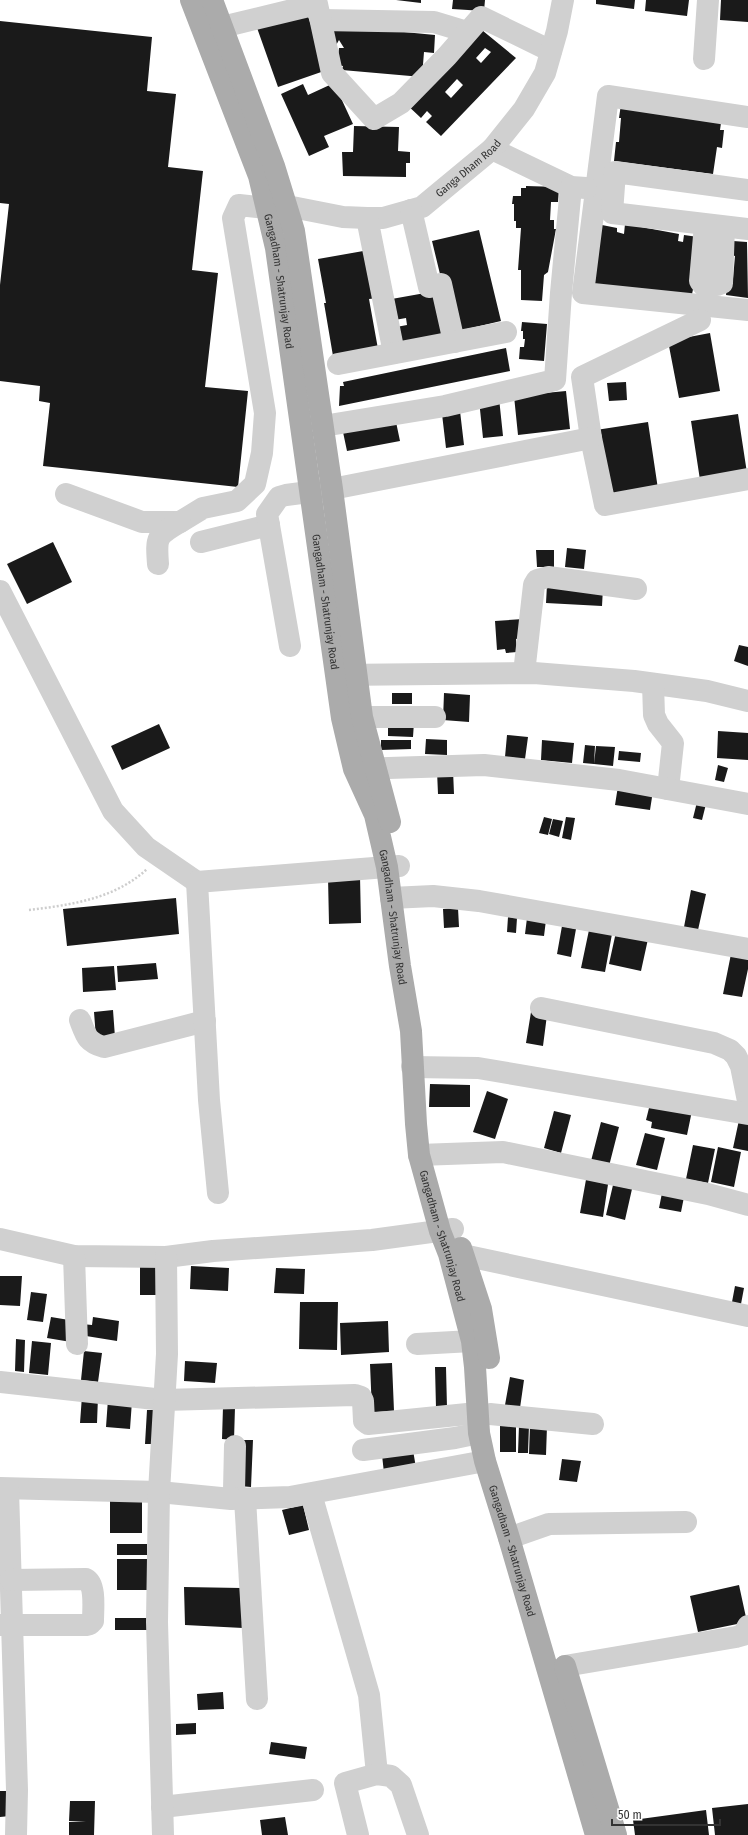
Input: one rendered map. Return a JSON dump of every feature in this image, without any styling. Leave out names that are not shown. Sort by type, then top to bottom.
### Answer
[{"type":"main road","name":"Gangadham - Shatrunjay Road","points":[[191,0],[259,176],[276,207],[294,231],[332,489],[346,675],[342,718],[365,769]]},
{"type":"main road","name":"Gangadham - Shatrunjay Road","points":[[212,0],[250,99],[276,207],[278,262],[309,493],[346,675],[362,717],[365,769],[375,815],[393,866],[397,897],[400,966],[417,1067],[424,1155],[447,1230],[449,1254],[472,1342],[482,1420],[509,1538],[557,1660],[616,1835]]},
{"type":"main road","name":"Gangadham - Shatrunjay Road","points":[[447,1230],[464,1255],[481,1309],[490,1367],[482,1420]]},
{"type":"main road","name":"Gangadham - Shatrunjay Road","points":[[557,1660],[596,1835]]},
{"type":"street","name":"Ganga Dham Road","points":[[180,522],[203,508],[237,501],[255,484],[262,453],[265,413],[233,218],[239,205],[276,207],[343,217],[367,218],[383,218],[422,207],[492,149],[524,109],[545,73],[557,31],[563,0]]},
{"type":"street","points":[[704,59],[708,0]]},
{"type":"street","points":[[222,27],[317,4],[332,73],[374,118],[401,103],[480,18],[551,51]]},
{"type":"street","points":[[321,20],[434,22],[467,32]]},
{"type":"street","points":[[748,117],[608,96],[583,293],[748,310]]},
{"type":"street","points":[[492,149],[571,187],[597,189]]},
{"type":"street","points":[[748,190],[615,172],[612,213],[748,229]]},
{"type":"street","points":[[323,426],[445,406],[555,380],[561,293],[571,187]]},
{"type":"street","points":[[411,210],[429,287],[441,284],[454,342]]},
{"type":"street","points":[[367,218],[394,353]]},
{"type":"street","points":[[700,320],[582,377],[605,505],[748,479]]},
{"type":"street","points":[[338,364],[506,332]]},
{"type":"street","points":[[290,646],[267,514],[279,497],[332,489],[592,438]]},
{"type":"street","points":[[66,494],[142,522],[180,522]]},
{"type":"street","points":[[158,564],[156,544],[164,532],[180,522]]},
{"type":"street","points":[[201,542],[269,525]]},
{"type":"street","points":[[524,673],[534,585],[537,580],[548,577],[636,589]]},
{"type":"street","points":[[0,591],[113,811],[146,847],[156,854],[197,882],[393,866]]},
{"type":"street","points":[[346,675],[524,673],[653,684],[707,691],[748,701]]},
{"type":"street","points":[[653,684],[654,715],[658,724],[673,743],[668,789]]},
{"type":"street","points":[[362,717],[435,717]]},
{"type":"street","points":[[365,769],[484,765],[619,780],[748,804]]},
{"type":"street","points":[[197,882],[209,1100],[218,1194]]},
{"type":"street","points":[[397,897],[433,896],[479,901],[748,949]]},
{"type":"street","points":[[541,1008],[714,1043],[730,1050],[741,1066],[748,1101]]},
{"type":"street","points":[[80,1020],[87,1038],[94,1044],[104,1046],[205,1021]]},
{"type":"street","points":[[417,1067],[478,1068],[748,1114]]},
{"type":"street","points":[[424,1155],[503,1152],[708,1194],[748,1205]]},
{"type":"street","points":[[0,1239],[74,1256],[166,1257],[213,1251],[372,1240],[447,1230]]},
{"type":"street","points":[[464,1255],[748,1316]]},
{"type":"street","points":[[74,1256],[77,1344]]},
{"type":"street","points":[[163,1835],[157,1622],[159,1492],[167,1354],[166,1257]]},
{"type":"street","points":[[417,1344],[472,1342]]},
{"type":"street","points":[[0,1382],[164,1400],[355,1395],[361,1397],[363,1401],[364,1421],[368,1424],[482,1420],[593,1424]]},
{"type":"street","points":[[363,1450],[455,1438],[482,1420]]},
{"type":"street","points":[[235,1446],[234,1490],[242,1499],[257,1699]]},
{"type":"street","points":[[16,1835],[17,1790],[7,1671],[7,1568],[4,1488],[159,1492],[242,1499],[290,1497],[493,1468]]},
{"type":"street","points":[[311,1494],[368,1695],[377,1774]]},
{"type":"street","points":[[509,1538],[548,1524],[686,1522]]},
{"type":"street","points":[[6,1625],[86,1625],[93,1621],[92,1586],[90,1581],[86,1579],[7,1568]]},
{"type":"street","points":[[557,1660],[736,1637],[742,1635],[748,1626]]},
{"type":"street","points":[[358,1835],[345,1783],[377,1774],[391,1776],[401,1785],[418,1835]]},
{"type":"street","points":[[162,1807],[313,1790]]},
{"type":"path","points":[[29,910],[69,905],[98,897],[124,886],[146,870],[156,854]]},
{"type":"building","points":[[396,0],[421,0],[421,3]]},
{"type":"building","points":[[453,0],[485,0],[484,11],[452,9]]},
{"type":"building","points":[[596,0],[635,0],[634,9],[596,4]]},
{"type":"building","points":[[646,0],[689,0],[687,16],[645,11]]},
{"type":"building","points":[[721,0],[748,0],[748,22],[720,20]]},
{"type":"building","points":[[305,8],[327,70],[278,87],[256,25]]},
{"type":"building","points":[[0,21],[152,37],[147,91],[176,94],[168,167],[203,171],[192,270],[218,273],[205,387],[248,391],[238,487],[43,466],[50,403],[39,401],[40,386],[0,381],[0,285],[9,204],[0,203]]},
{"type":"building","points":[[332,25],[435,35],[434,53],[424,52],[422,77],[342,70],[343,66],[337,65],[339,48],[344,48],[339,40],[335,47]]},
{"type":"building","points":[[477,26],[516,58],[441,136],[426,122],[432,116],[427,111],[421,118],[405,103]],"holes":[[[485,48],[491,52],[481,63],[476,58]],[[457,79],[463,85],[451,98],[445,92]]]},
{"type":"building","points":[[334,83],[353,124],[324,136],[329,147],[309,156],[281,94],[303,84],[308,95]]},
{"type":"building","points":[[621,104],[722,116],[720,130],[724,130],[722,148],[717,147],[713,174],[614,161],[616,142],[619,142],[621,118],[619,118]]},
{"type":"building","points":[[354,126],[399,127],[398,151],[410,152],[410,163],[406,163],[406,177],[343,176],[342,152],[353,152]]},
{"type":"building","points":[[526,186],[559,187],[558,202],[551,202],[550,220],[554,220],[554,229],[556,229],[548,272],[544,275],[542,301],[521,300],[521,270],[518,270],[521,228],[516,228],[516,221],[514,221],[514,204],[512,204],[513,196],[521,196],[521,188],[526,188]]},
{"type":"building","points":[[597,224],[617,228],[617,232],[624,234],[625,224],[679,234],[678,241],[683,242],[684,235],[698,237],[697,270],[691,299],[587,286]]},
{"type":"building","points":[[479,230],[501,321],[454,332],[432,241]]},
{"type":"building","points":[[733,241],[747,242],[748,298],[726,295],[728,278],[733,279],[735,256],[731,255]]},
{"type":"building","points":[[369,250],[378,298],[369,299],[378,349],[333,356],[318,259]]},
{"type":"building","points":[[442,290],[451,341],[395,351],[391,328],[407,325],[406,318],[389,321],[386,300]]},
{"type":"building","points":[[522,322],[547,324],[544,361],[519,359],[520,347],[524,347],[525,339],[523,339],[523,331],[521,331]]},
{"type":"building","points":[[710,333],[720,391],[679,398],[668,341]]},
{"type":"building","points":[[506,348],[510,371],[339,406],[340,386],[344,386],[343,382]]},
{"type":"building","points":[[626,382],[627,400],[609,401],[607,383]]},
{"type":"building","points":[[566,391],[570,429],[518,435],[514,396]]},
{"type":"building","points":[[499,398],[503,436],[483,438],[479,400]]},
{"type":"building","points":[[460,411],[464,445],[446,448],[442,414]]},
{"type":"building","points":[[738,414],[747,473],[700,480],[691,421]]},
{"type":"building","points":[[396,422],[400,441],[347,451],[343,432]]},
{"type":"building","points":[[648,422],[658,489],[606,497],[596,430]]},
{"type":"building","points":[[53,542],[72,582],[27,604],[7,564]]},
{"type":"building","points":[[567,548],[586,550],[584,569],[565,567]]},
{"type":"building","points":[[536,550],[554,550],[554,567],[537,567]]},
{"type":"building","points":[[547,585],[603,588],[602,606],[546,603]]},
{"type":"building","points":[[523,619],[525,638],[516,639],[517,652],[506,653],[505,649],[497,650],[495,621]]},
{"type":"building","points":[[739,645],[748,647],[748,666],[734,661]]},
{"type":"building","points":[[392,693],[412,693],[412,704],[392,704]]},
{"type":"building","points":[[444,693],[470,695],[469,722],[443,720]]},
{"type":"building","points":[[388,721],[414,722],[413,737],[388,736]]},
{"type":"building","points":[[159,724],[170,748],[122,770],[111,746]]},
{"type":"building","points":[[718,731],[748,733],[748,760],[717,758]]},
{"type":"building","points":[[507,735],[528,737],[525,759],[505,757]]},
{"type":"building","points":[[426,739],[447,740],[447,755],[425,754]]},
{"type":"building","points":[[381,740],[411,740],[411,749],[381,750]]},
{"type":"building","points":[[542,740],[574,743],[572,763],[541,760]]},
{"type":"building","points":[[585,745],[595,746],[594,764],[583,763]]},
{"type":"building","points":[[596,746],[615,747],[613,766],[594,764]]},
{"type":"building","points":[[619,751],[641,753],[640,762],[618,760]]},
{"type":"building","points":[[718,765],[728,768],[724,782],[715,780]]},
{"type":"building","points":[[453,770],[454,794],[438,794],[437,771]]},
{"type":"building","points":[[618,786],[653,791],[650,810],[615,805]]},
{"type":"building","points":[[698,798],[707,800],[702,820],[693,818]]},
{"type":"building","points":[[544,817],[552,819],[548,835],[539,833]]},
{"type":"building","points":[[566,817],[575,818],[571,840],[562,838]]},
{"type":"building","points":[[553,819],[563,821],[559,837],[549,834]]},
{"type":"building","points":[[360,876],[361,923],[329,924],[328,877]]},
{"type":"building","points":[[691,890],[706,894],[698,930],[684,927]]},
{"type":"building","points":[[176,898],[179,934],[67,946],[63,909]]},
{"type":"building","points":[[458,908],[459,927],[444,928],[443,909]]},
{"type":"building","points":[[508,917],[517,918],[516,933],[507,932]]},
{"type":"building","points":[[527,918],[546,920],[544,936],[525,934]]},
{"type":"building","points":[[562,926],[576,929],[571,957],[557,954]]},
{"type":"building","points":[[589,930],[612,934],[605,972],[581,968]]},
{"type":"building","points":[[616,932],[648,939],[641,971],[609,964]]},
{"type":"building","points":[[732,949],[748,951],[748,969],[742,997],[723,994]]},
{"type":"building","points":[[156,963],[158,979],[118,982],[117,966]]},
{"type":"building","points":[[114,966],[116,990],[83,992],[82,968]]},
{"type":"building","points":[[113,1010],[115,1037],[96,1038],[94,1012]]},
{"type":"building","points":[[531,1012],[547,1015],[543,1046],[526,1043]]},
{"type":"building","points":[[430,1084],[470,1085],[470,1107],[429,1107]]},
{"type":"building","points":[[487,1091],[508,1099],[495,1139],[473,1132]]},
{"type":"building","points":[[650,1104],[693,1106],[687,1135],[651,1128],[652,1122],[646,1120]]},
{"type":"building","points":[[554,1111],[571,1115],[561,1153],[544,1148]]},
{"type":"building","points":[[739,1120],[748,1122],[748,1151],[733,1148]]},
{"type":"building","points":[[601,1122],[619,1127],[609,1166],[591,1161]]},
{"type":"building","points":[[645,1133],[665,1138],[657,1170],[636,1165]]},
{"type":"building","points":[[693,1145],[715,1149],[708,1183],[686,1179]]},
{"type":"building","points":[[718,1147],[741,1152],[734,1187],[711,1182]]},
{"type":"building","points":[[587,1174],[609,1178],[603,1217],[580,1213]]},
{"type":"building","points":[[613,1185],[632,1189],[625,1220],[606,1215]]},
{"type":"building","points":[[662,1193],[684,1197],[681,1212],[659,1208]]},
{"type":"building","points":[[140,1263],[160,1264],[160,1295],[140,1295]]},
{"type":"building","points":[[191,1266],[229,1268],[228,1291],[190,1289]]},
{"type":"building","points":[[276,1268],[305,1269],[304,1294],[274,1293]]},
{"type":"building","points":[[0,1276],[22,1276],[20,1306],[0,1305]]},
{"type":"building","points":[[735,1286],[744,1288],[741,1304],[732,1302]]},
{"type":"building","points":[[31,1292],[47,1294],[43,1322],[27,1320]]},
{"type":"building","points":[[300,1302],[338,1302],[337,1350],[299,1349]]},
{"type":"building","points":[[51,1317],[75,1321],[71,1342],[47,1338]]},
{"type":"building","points":[[93,1317],[119,1321],[117,1341],[80,1335],[82,1324],[92,1325]]},
{"type":"building","points":[[388,1321],[389,1352],[341,1355],[340,1323]]},
{"type":"building","points":[[16,1339],[25,1340],[24,1372],[15,1371]]},
{"type":"building","points":[[32,1341],[51,1343],[48,1375],[29,1373]]},
{"type":"building","points":[[84,1351],[102,1353],[98,1382],[81,1380]]},
{"type":"building","points":[[185,1361],[217,1363],[215,1383],[184,1381]]},
{"type":"building","points":[[392,1363],[394,1411],[372,1412],[370,1364]]},
{"type":"building","points":[[435,1367],[446,1367],[447,1408],[436,1408]]},
{"type":"building","points":[[510,1377],[524,1380],[520,1408],[505,1405]]},
{"type":"building","points":[[82,1396],[98,1397],[97,1423],[80,1423]]},
{"type":"building","points":[[108,1399],[132,1401],[130,1429],[106,1427]]},
{"type":"building","points":[[223,1407],[235,1407],[234,1440],[222,1439]]},
{"type":"building","points":[[147,1410],[156,1410],[155,1444],[145,1444]]},
{"type":"building","points":[[519,1425],[529,1425],[528,1453],[518,1453]]},
{"type":"building","points":[[530,1425],[547,1426],[546,1455],[529,1454]]},
{"type":"building","points":[[500,1426],[516,1426],[516,1452],[500,1452]]},
{"type":"building","points":[[241,1440],[253,1440],[251,1487],[239,1486]]},
{"type":"building","points":[[413,1450],[416,1468],[384,1473],[382,1455]]},
{"type":"building","points":[[562,1459],[581,1461],[577,1482],[559,1480]]},
{"type":"building","points":[[110,1495],[142,1495],[142,1533],[110,1533]]},
{"type":"building","points":[[303,1505],[309,1530],[289,1535],[282,1510]]},
{"type":"building","points":[[117,1544],[147,1544],[147,1555],[117,1555]]},
{"type":"building","points":[[117,1559],[148,1559],[148,1590],[117,1590]]},
{"type":"building","points":[[739,1585],[747,1622],[698,1632],[690,1596]]},
{"type":"building","points":[[184,1587],[241,1588],[243,1628],[185,1625]]},
{"type":"building","points":[[115,1618],[147,1618],[147,1630],[115,1630]]},
{"type":"building","points":[[223,1692],[224,1709],[198,1710],[197,1694]]},
{"type":"building","points":[[196,1723],[196,1734],[176,1735],[176,1724]]},
{"type":"building","points":[[271,1742],[307,1747],[305,1759],[269,1754]]},
{"type":"building","points":[[0,1791],[8,1791],[10,1816],[0,1817]]},
{"type":"building","points":[[70,1801],[95,1801],[94,1835],[69,1835],[69,1822],[86,1822],[69,1821]]},
{"type":"building","points":[[748,1804],[748,1835],[715,1835],[712,1808]]},
{"type":"building","points":[[706,1810],[709,1835],[635,1835],[633,1820]]},
{"type":"building","points":[[285,1817],[288,1835],[262,1835],[260,1820]]}]
